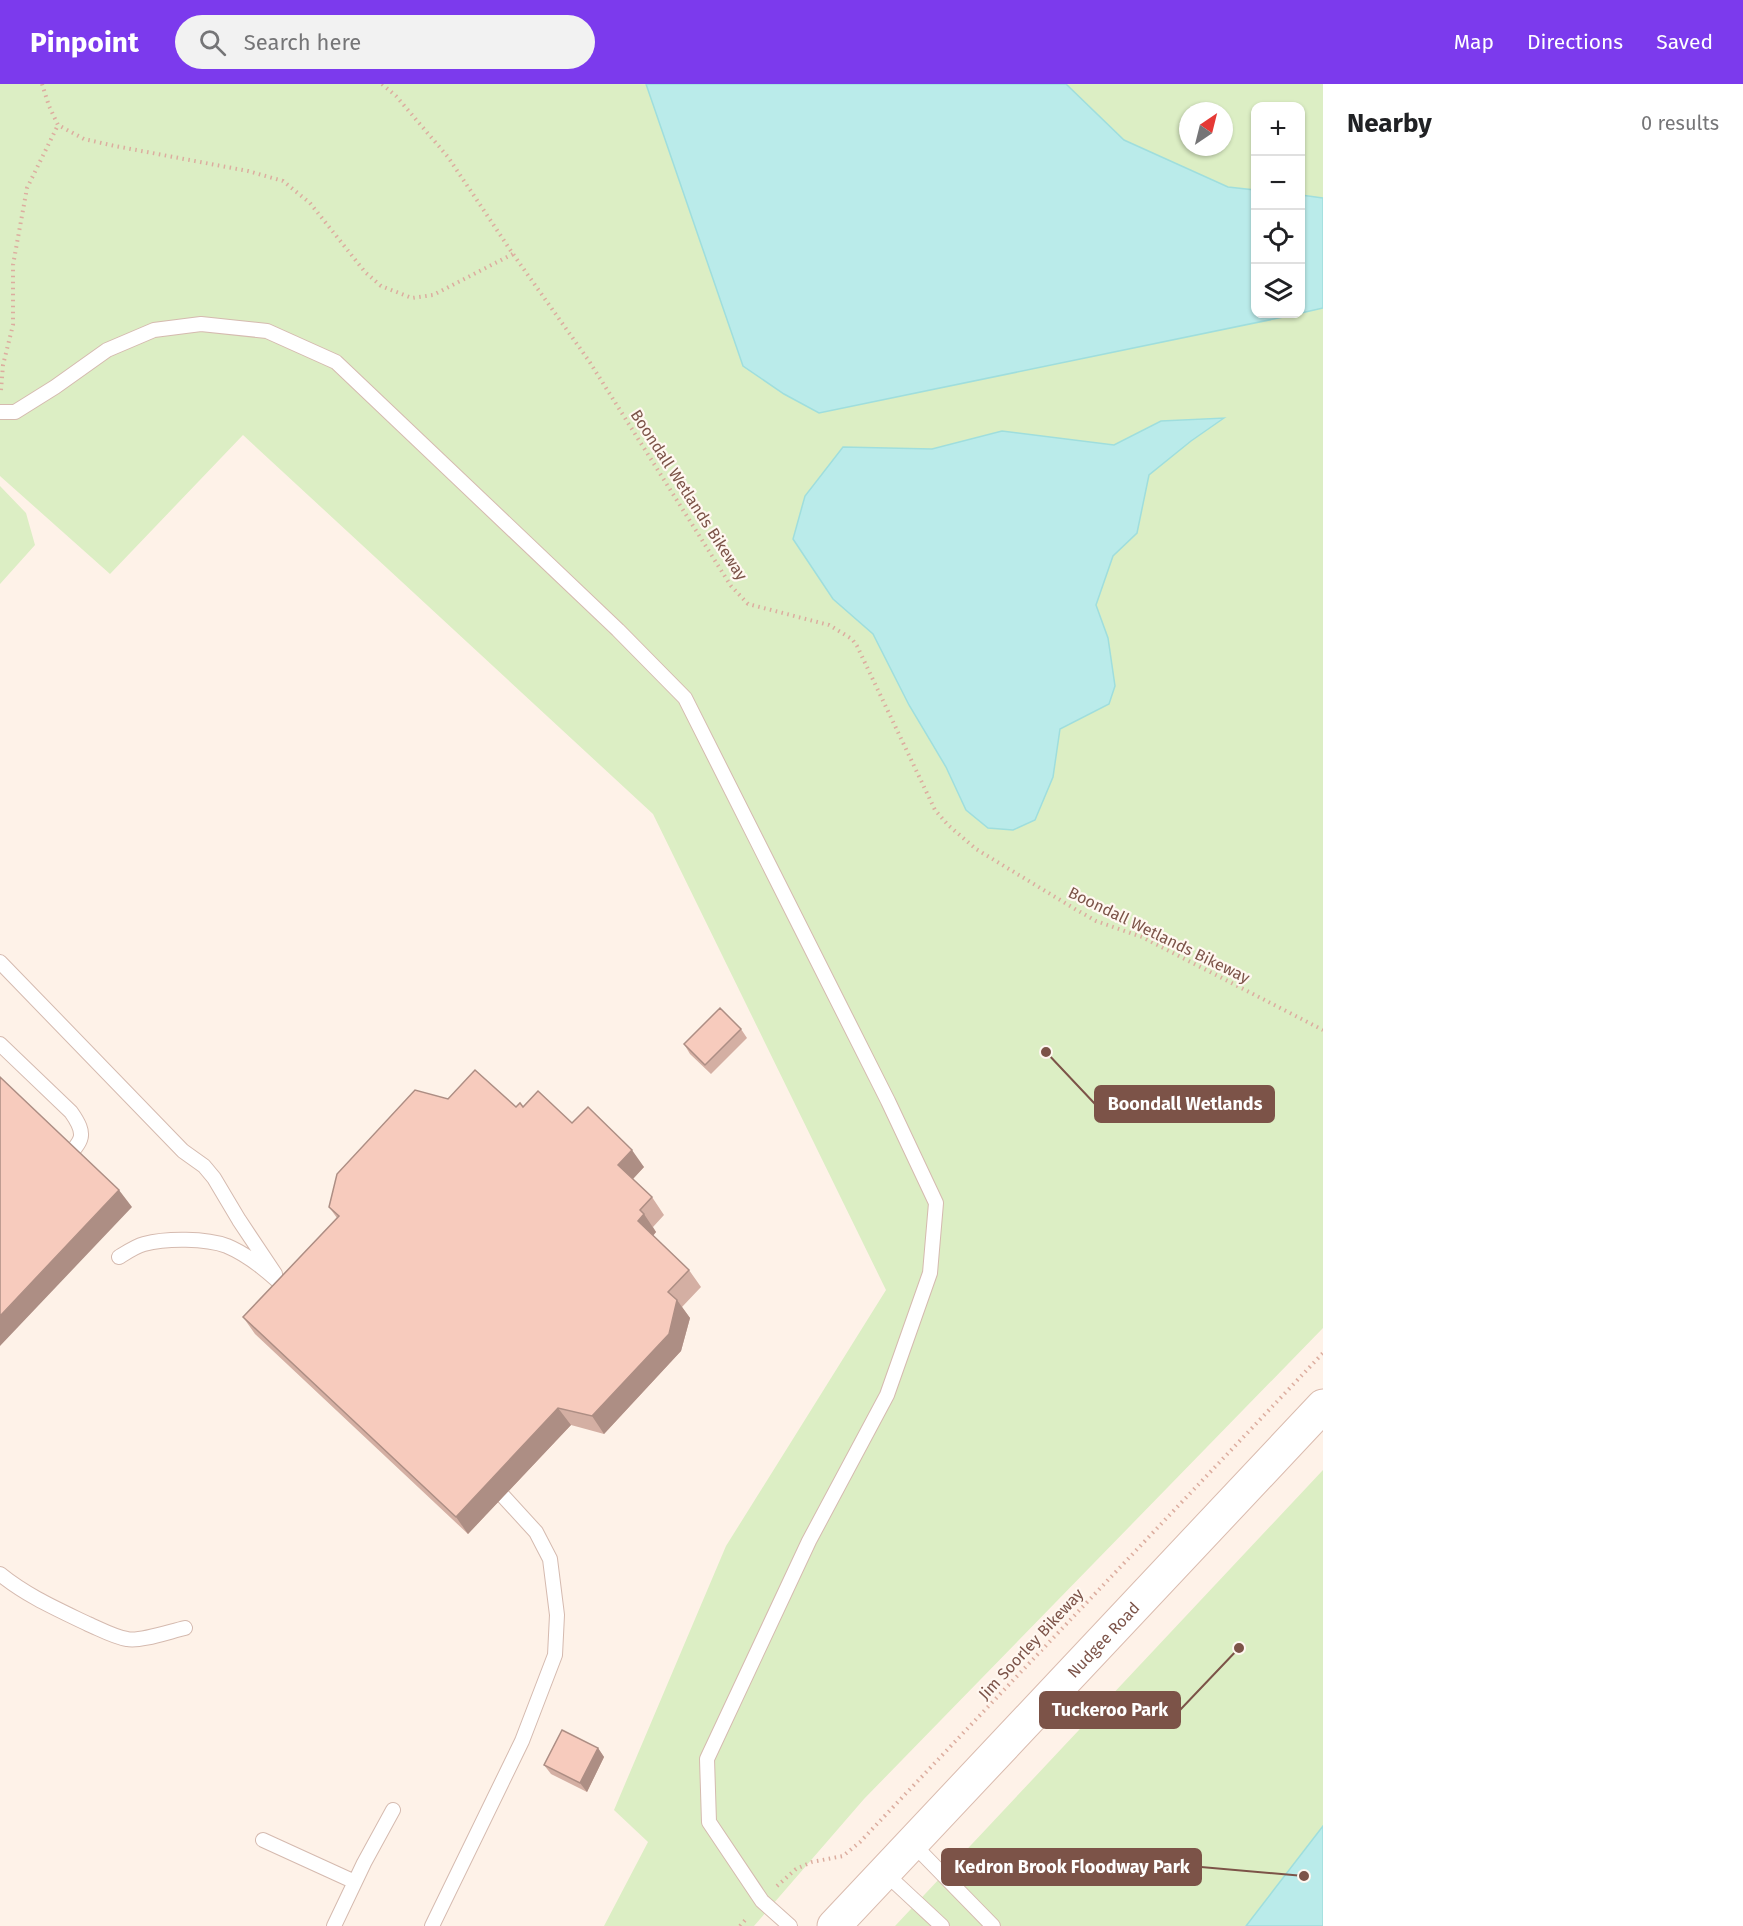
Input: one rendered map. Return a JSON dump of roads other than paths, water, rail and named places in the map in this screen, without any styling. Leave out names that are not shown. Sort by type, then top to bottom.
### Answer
[{"type":"street","name":"Nudgee Road","points":[[834,1926],[1323,1406]]},
{"type":"lane","points":[[0,412],[15,412],[107,350],[154,330],[201,324],[267,331],[336,362],[618,630],[685,698],[883,1090],[936,1203],[930,1273],[887,1395],[809,1541],[707,1759],[709,1822],[762,1900],[790,1926]]},
{"type":"lane","points":[[0,962],[183,1151],[204,1166],[281,1283]]},
{"type":"lane","points":[[0,1044],[71,1112],[80,1124],[81,1141],[57,1168]]},
{"type":"lane","points":[[119,1257],[143,1244],[177,1240],[203,1241],[226,1246],[243,1254],[298,1299]]},
{"type":"lane","points":[[432,1926],[522,1741],[555,1655],[557,1615],[550,1559],[536,1532],[505,1495],[479,1471]]},
{"type":"lane","points":[[0,1575],[46,1605],[128,1640],[185,1628]]},
{"type":"lane","points":[[334,1926],[393,1810]]},
{"type":"lane","points":[[263,1840],[355,1882]]},
{"type":"lane","points":[[912,1843],[993,1926]]},
{"type":"lane","points":[[885,1873],[942,1926]]},
{"type":"water","points":[[646,84],[1066,84],[1124,140],[1228,187],[1251,190],[1251,318],[1279,318],[819,413],[784,394],[743,366]]},
{"type":"water","points":[[1305,196],[1323,198],[1323,308],[1305,312]]},
{"type":"water","points":[[1224,418],[1149,475],[1137,533],[1113,556],[1096,605],[1108,638],[1115,686],[1109,704],[1060,729],[1053,777],[1035,820],[1013,830],[988,828],[966,810],[946,767],[909,705],[873,634],[833,599],[793,539],[805,496],[843,447],[932,449],[1002,431],[1114,445],[1161,421]]},
{"type":"water","points":[[1323,1826],[1323,1926],[1246,1926]]},
{"type":"place","name":"Boondall Wetlands","points":[[1046,1052]]},
{"type":"place","name":"Tuckeroo Park","points":[[1239,1648]]},
{"type":"place","name":"Kedron Brook Floodway Park","points":[[1304,1876]]}]
